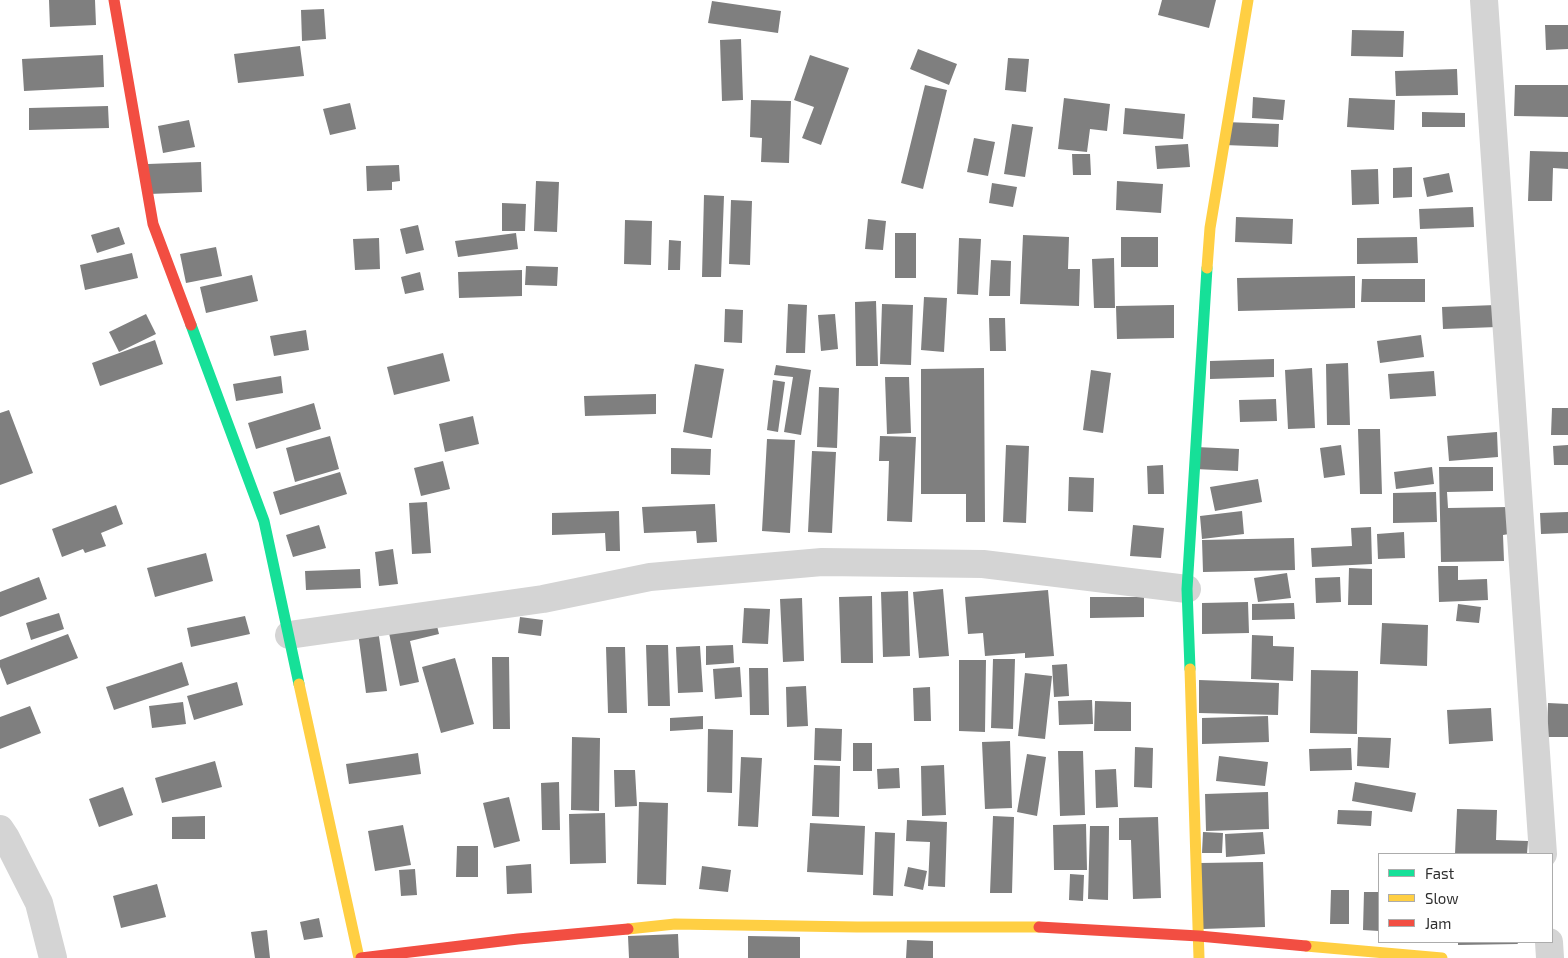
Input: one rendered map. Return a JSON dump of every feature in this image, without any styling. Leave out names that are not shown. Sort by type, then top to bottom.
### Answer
[{"type":"street","points":[[114,0],[153,224],[264,521],[360,958],[518,939],[675,924],[857,927],[1054,927],[1198,936],[1442,958]]},
{"type":"street","points":[[1199,958],[1187,589],[1210,228],[1248,0]]},
{"type":"street","points":[[1484,0],[1543,853]]},
{"type":"street","points":[[289,635],[543,599],[650,577],[822,562],[982,564],[1187,589]]},
{"type":"street","points":[[0,828],[39,903],[53,958]]},
{"type":"street","points":[[1549,943],[1550,958]]},
{"type":"building","points":[[49,0],[95,0],[96,25],[50,27]]},
{"type":"building","points":[[1162,0],[1216,0],[1209,28],[1158,15]]},
{"type":"building","points":[[712,1],[781,11],[778,33],[708,23]]},
{"type":"building","points":[[324,9],[326,39],[302,41],[301,10]]},
{"type":"building","points":[[1545,25],[1568,25],[1568,49],[1546,50]]},
{"type":"building","points":[[1352,30],[1404,31],[1403,57],[1351,56]]},
{"type":"building","points":[[741,39],[743,100],[722,101],[720,40]]},
{"type":"building","points":[[300,46],[304,76],[238,83],[234,54]]},
{"type":"building","points":[[918,49],[957,64],[949,85],[910,69]]},
{"type":"building","points":[[103,55],[104,87],[24,91],[22,59]]},
{"type":"building","points":[[810,55],[849,68],[821,145],[802,138],[814,107],[794,100]]},
{"type":"building","points":[[1008,58],[1029,59],[1026,92],[1005,90]]},
{"type":"building","points":[[1457,69],[1458,95],[1396,96],[1395,71]]},
{"type":"building","points":[[925,85],[947,90],[923,189],[901,183]]},
{"type":"building","points":[[1515,85],[1568,85],[1568,117],[1514,116]]},
{"type":"building","points":[[1253,97],[1285,100],[1283,120],[1252,118]]},
{"type":"building","points":[[1064,98],[1110,104],[1107,131],[1090,129],[1087,152],[1058,149]]},
{"type":"building","points":[[1349,98],[1395,100],[1394,130],[1347,127]]},
{"type":"building","points":[[751,100],[791,101],[789,163],[761,162],[762,138],[750,137]]},
{"type":"building","points":[[350,103],[356,129],[330,135],[323,109]]},
{"type":"building","points":[[108,106],[109,128],[29,130],[29,108]]},
{"type":"building","points":[[1125,108],[1185,114],[1183,139],[1123,134]]},
{"type":"building","points":[[1422,112],[1465,113],[1465,127],[1422,127]]},
{"type":"building","points":[[189,120],[195,147],[163,153],[158,126]]},
{"type":"building","points":[[1225,122],[1279,124],[1278,147],[1224,145]]},
{"type":"building","points":[[1012,124],[1033,127],[1025,177],[1004,174]]},
{"type":"building","points":[[974,138],[995,142],[988,176],[967,172]]},
{"type":"building","points":[[1188,144],[1190,167],[1157,169],[1155,146]]},
{"type":"building","points":[[1530,151],[1568,152],[1568,169],[1553,168],[1552,201],[1528,201]]},
{"type":"building","points":[[1072,154],[1090,154],[1091,175],[1073,175]]},
{"type":"building","points":[[201,162],[202,192],[149,194],[148,164]]},
{"type":"building","points":[[399,165],[400,181],[392,182],[392,190],[367,191],[366,166]]},
{"type":"building","points":[[1412,167],[1412,197],[1393,198],[1393,168]]},
{"type":"building","points":[[1378,169],[1379,204],[1352,205],[1351,170]]},
{"type":"building","points":[[1449,173],[1453,192],[1427,197],[1423,178]]},
{"type":"building","points":[[536,181],[559,182],[557,232],[534,231]]},
{"type":"building","points":[[1117,181],[1163,184],[1161,213],[1116,210]]},
{"type":"building","points":[[992,183],[1017,187],[1013,207],[989,203]]},
{"type":"building","points":[[704,195],[724,196],[721,277],[702,277]]},
{"type":"building","points":[[731,200],[752,201],[750,265],[729,264]]},
{"type":"building","points":[[502,203],[526,204],[525,231],[502,231]]},
{"type":"building","points":[[1473,207],[1474,227],[1420,229],[1419,209]]},
{"type":"building","points":[[1236,217],[1293,219],[1292,244],[1235,242]]},
{"type":"building","points":[[868,219],[886,221],[883,250],[865,249]]},
{"type":"building","points":[[625,220],[652,221],[651,265],[624,264]]},
{"type":"building","points":[[418,225],[424,250],[406,254],[400,229]]},
{"type":"building","points":[[119,227],[125,244],[97,253],[91,235]]},
{"type":"building","points":[[516,233],[518,249],[458,257],[455,241]]},
{"type":"building","points":[[895,233],[916,233],[916,278],[895,278]]},
{"type":"building","points":[[1023,235],[1069,237],[1068,269],[1080,269],[1079,306],[1020,304]]},
{"type":"building","points":[[1121,237],[1158,237],[1158,267],[1121,267]]},
{"type":"building","points":[[1417,237],[1418,263],[1357,264],[1357,238]]},
{"type":"building","points":[[379,238],[380,269],[355,270],[353,239]]},
{"type":"building","points":[[959,238],[981,239],[978,295],[957,294]]},
{"type":"building","points":[[669,240],[681,241],[680,270],[668,270]]},
{"type":"building","points":[[216,247],[222,276],[186,283],[180,254]]},
{"type":"building","points":[[132,253],[138,278],[85,290],[80,265]]},
{"type":"building","points":[[1114,258],[1115,308],[1094,308],[1092,259]]},
{"type":"building","points":[[991,260],[1011,261],[1010,296],[989,296]]},
{"type":"building","points":[[526,266],[558,267],[557,286],[525,285]]},
{"type":"building","points":[[522,270],[522,296],[459,298],[458,272]]},
{"type":"building","points":[[420,272],[424,290],[405,294],[401,277]]},
{"type":"building","points":[[252,275],[258,301],[206,313],[200,287]]},
{"type":"building","points":[[1355,276],[1355,308],[1238,311],[1237,278]]},
{"type":"building","points":[[1362,279],[1425,279],[1425,302],[1361,302]]},
{"type":"building","points":[[924,297],[947,298],[944,352],[921,350]]},
{"type":"building","points":[[876,301],[878,366],[856,366],[855,302]]},
{"type":"building","points":[[788,304],[807,305],[805,353],[786,353]]},
{"type":"building","points":[[882,304],[913,305],[911,365],[880,364]]},
{"type":"building","points":[[1174,305],[1174,338],[1117,339],[1116,306]]},
{"type":"building","points":[[1496,305],[1497,327],[1443,329],[1442,307]]},
{"type":"building","points":[[725,309],[743,310],[742,343],[724,342]]},
{"type":"building","points":[[146,314],[156,334],[119,352],[109,332]]},
{"type":"building","points":[[835,314],[838,349],[821,351],[818,315]]},
{"type":"building","points":[[989,318],[1005,318],[1006,351],[990,351]]},
{"type":"building","points":[[306,330],[309,350],[274,356],[270,336]]},
{"type":"building","points":[[1421,335],[1424,357],[1380,363],[1377,341]]},
{"type":"building","points":[[155,340],[163,364],[100,386],[92,363]]},
{"type":"building","points":[[443,353],[450,381],[394,395],[387,367]]},
{"type":"building","points":[[1274,359],[1274,377],[1210,379],[1210,361]]},
{"type":"building","points":[[1348,363],[1350,425],[1327,425],[1326,364]]},
{"type":"building","points":[[695,364],[724,369],[712,438],[683,432]]},
{"type":"building","points":[[776,365],[811,370],[801,435],[784,432],[793,377],[774,375]]},
{"type":"building","points":[[984,368],[985,522],[966,522],[966,494],[921,494],[921,369]]},
{"type":"building","points":[[1312,368],[1315,428],[1288,429],[1285,370]]},
{"type":"building","points":[[1091,370],[1111,373],[1103,433],[1083,430]]},
{"type":"building","points":[[1434,371],[1436,396],[1390,399],[1388,374]]},
{"type":"building","points":[[281,376],[283,393],[236,401],[233,384]]},
{"type":"building","points":[[885,377],[909,377],[911,433],[887,434]]},
{"type":"building","points":[[773,380],[785,382],[778,432],[767,430]]},
{"type":"building","points":[[819,387],[839,388],[837,448],[817,447]]},
{"type":"building","points":[[656,394],[656,414],[585,416],[584,396]]},
{"type":"building","points":[[1276,399],[1277,421],[1240,422],[1239,400]]},
{"type":"building","points":[[314,403],[321,429],[256,449],[248,423]]},
{"type":"building","points":[[1552,408],[1568,408],[1568,435],[1551,435]]},
{"type":"building","points":[[9,410],[33,473],[0,485],[0,413]]},
{"type":"building","points":[[473,416],[479,444],[445,452],[439,424]]},
{"type":"building","points":[[1358,429],[1380,429],[1382,494],[1360,494]]},
{"type":"building","points":[[1497,432],[1498,457],[1449,461],[1447,436]]},
{"type":"building","points":[[330,436],[339,469],[295,482],[286,448]]},
{"type":"building","points":[[880,436],[916,437],[912,522],[887,521],[889,461],[879,461]]},
{"type":"building","points":[[767,439],[795,440],[790,533],[762,531]]},
{"type":"building","points":[[1006,445],[1029,446],[1026,523],[1003,522]]},
{"type":"building","points":[[1341,445],[1345,475],[1324,478],[1320,448]]},
{"type":"building","points":[[1568,445],[1568,465],[1554,465],[1553,446]]},
{"type":"building","points":[[1196,447],[1239,449],[1238,471],[1195,469]]},
{"type":"building","points":[[671,448],[711,449],[710,475],[671,474]]},
{"type":"building","points":[[812,451],[836,452],[832,533],[808,532]]},
{"type":"building","points":[[443,461],[450,489],[421,496],[414,468]]},
{"type":"building","points":[[1163,465],[1164,494],[1148,494],[1147,466]]},
{"type":"building","points":[[1432,467],[1434,484],[1396,489],[1394,472]]},
{"type":"building","points":[[1439,467],[1493,467],[1493,491],[1447,492],[1448,508],[1509,507],[1509,534],[1503,535],[1504,561],[1441,562]]},
{"type":"building","points":[[340,472],[347,494],[280,515],[273,492]]},
{"type":"building","points":[[1069,477],[1094,478],[1093,512],[1068,511]]},
{"type":"building","points":[[1258,479],[1262,502],[1215,511],[1210,487]]},
{"type":"building","points":[[1436,492],[1437,522],[1393,523],[1393,493]]},
{"type":"building","points":[[427,502],[431,553],[412,554],[409,503]]},
{"type":"building","points":[[715,504],[717,542],[697,543],[696,531],[644,533],[642,507]]},
{"type":"building","points":[[116,505],[123,524],[101,533],[106,546],[85,553],[83,549],[62,557],[52,529]]},
{"type":"building","points":[[619,511],[620,551],[606,551],[605,533],[552,535],[552,513]]},
{"type":"building","points":[[1242,511],[1244,534],[1202,539],[1200,516]]},
{"type":"building","points":[[1568,512],[1568,533],[1541,534],[1540,513]]},
{"type":"building","points":[[319,525],[326,548],[293,557],[286,535]]},
{"type":"building","points":[[1133,525],[1164,528],[1161,558],[1130,556]]},
{"type":"building","points":[[1371,527],[1372,564],[1312,567],[1311,548],[1352,546],[1351,528]]},
{"type":"building","points":[[1404,532],[1405,558],[1378,559],[1377,534]]},
{"type":"building","points":[[1294,538],[1295,570],[1203,572],[1202,540]]},
{"type":"building","points":[[393,549],[398,584],[379,586],[375,552]]},
{"type":"building","points":[[206,553],[213,581],[155,597],[147,568]]},
{"type":"building","points":[[1438,566],[1458,566],[1458,580],[1487,579],[1488,600],[1439,602]]},
{"type":"building","points":[[1349,568],[1372,569],[1372,605],[1348,605]]},
{"type":"building","points":[[360,569],[361,588],[306,590],[305,571]]},
{"type":"building","points":[[1287,573],[1291,598],[1258,602],[1254,578]]},
{"type":"building","points":[[39,577],[47,599],[0,617],[0,592]]},
{"type":"building","points":[[1340,577],[1341,602],[1316,603],[1315,578]]},
{"type":"building","points":[[943,589],[949,656],[919,658],[913,592]]},
{"type":"building","points":[[1048,590],[1054,656],[1025,658],[1025,653],[985,656],[983,633],[968,634],[965,597]]},
{"type":"building","points":[[908,591],[910,656],[883,657],[881,592]]},
{"type":"building","points":[[872,596],[873,663],[841,663],[839,597]]},
{"type":"building","points":[[1090,597],[1144,597],[1144,617],[1090,618]]},
{"type":"building","points":[[802,598],[804,661],[783,662],[780,599]]},
{"type":"building","points":[[1248,602],[1249,633],[1202,634],[1202,603]]},
{"type":"building","points":[[1294,603],[1295,619],[1252,620],[1252,604]]},
{"type":"building","points":[[1458,604],[1481,607],[1479,623],[1456,621]]},
{"type":"building","points":[[744,608],[770,609],[768,644],[742,643]]},
{"type":"building","points":[[59,613],[64,629],[31,640],[26,623]]},
{"type":"building","points":[[245,616],[250,634],[191,647],[187,628]]},
{"type":"building","points":[[520,617],[543,620],[541,636],[518,633]]},
{"type":"building","points":[[435,618],[439,634],[410,641],[419,682],[400,686],[388,628]]},
{"type":"building","points":[[377,623],[387,691],[366,693],[357,625]]},
{"type":"building","points":[[1382,623],[1428,625],[1427,666],[1380,664]]},
{"type":"building","points":[[68,634],[78,658],[7,685],[0,667],[0,660]]},
{"type":"building","points":[[1252,635],[1273,636],[1273,646],[1294,647],[1293,681],[1251,679]]},
{"type":"building","points":[[646,645],[668,645],[670,706],[648,706]]},
{"type":"building","points":[[733,645],[734,663],[706,665],[706,646]]},
{"type":"building","points":[[700,646],[703,692],[678,693],[676,647]]},
{"type":"building","points":[[606,647],[625,647],[627,713],[608,713]]},
{"type":"building","points":[[492,657],[509,657],[510,729],[493,729]]},
{"type":"building","points":[[455,658],[474,724],[441,733],[422,667]]},
{"type":"building","points":[[993,659],[1015,659],[1013,729],[991,728]]},
{"type":"building","points":[[959,660],[986,660],[985,732],[959,731]]},
{"type":"building","points":[[182,662],[189,685],[114,710],[106,687]]},
{"type":"building","points":[[1067,664],[1069,696],[1054,697],[1052,665]]},
{"type":"building","points":[[740,667],[742,697],[715,699],[713,669]]},
{"type":"building","points":[[749,668],[768,668],[769,715],[750,715]]},
{"type":"building","points":[[1311,670],[1358,671],[1357,734],[1310,733]]},
{"type":"building","points":[[1025,673],[1052,676],[1045,739],[1018,736]]},
{"type":"building","points":[[1199,680],[1279,683],[1278,715],[1199,713]]},
{"type":"building","points":[[237,682],[243,705],[194,720],[187,696]]},
{"type":"building","points":[[806,686],[808,726],[787,727],[786,687]]},
{"type":"building","points":[[930,687],[931,721],[914,721],[913,688]]},
{"type":"building","points":[[1092,700],[1093,724],[1059,725],[1058,701]]},
{"type":"building","points":[[1095,701],[1131,702],[1131,731],[1094,731]]},
{"type":"building","points":[[183,702],[186,724],[152,728],[149,706]]},
{"type":"building","points":[[1548,703],[1568,704],[1568,737],[1547,737]]},
{"type":"building","points":[[30,706],[41,733],[0,749],[0,717]]},
{"type":"building","points":[[1491,708],[1493,741],[1449,744],[1447,710]]},
{"type":"building","points":[[703,716],[703,729],[670,731],[670,718]]},
{"type":"building","points":[[1268,716],[1269,742],[1202,744],[1202,718]]},
{"type":"building","points":[[815,728],[842,729],[841,761],[814,760]]},
{"type":"building","points":[[708,729],[733,730],[732,793],[707,792]]},
{"type":"building","points":[[572,737],[600,738],[599,811],[571,810]]},
{"type":"building","points":[[1358,737],[1391,738],[1389,768],[1357,766]]},
{"type":"building","points":[[1010,741],[1012,808],[985,809],[982,742]]},
{"type":"building","points":[[853,743],[872,743],[872,771],[853,771]]},
{"type":"building","points":[[1135,747],[1153,748],[1152,788],[1134,787]]},
{"type":"building","points":[[1351,748],[1352,770],[1310,771],[1309,749]]},
{"type":"building","points":[[1058,751],[1083,751],[1085,815],[1060,816]]},
{"type":"building","points":[[418,753],[421,774],[349,784],[346,764]]},
{"type":"building","points":[[1027,754],[1046,757],[1037,816],[1017,812]]},
{"type":"building","points":[[1219,756],[1268,762],[1265,786],[1216,781]]},
{"type":"building","points":[[741,757],[762,758],[758,827],[738,826]]},
{"type":"building","points":[[215,761],[222,787],[162,803],[155,778]]},
{"type":"building","points":[[814,765],[840,766],[839,817],[812,816]]},
{"type":"building","points":[[944,765],[946,815],[922,816],[921,766]]},
{"type":"building","points":[[899,768],[900,788],[878,789],[877,769]]},
{"type":"building","points":[[1116,769],[1118,807],[1096,808],[1095,770]]},
{"type":"building","points":[[614,770],[635,770],[637,806],[615,807]]},
{"type":"building","points":[[559,782],[560,830],[542,830],[541,783]]},
{"type":"building","points":[[1355,782],[1416,793],[1412,812],[1352,801]]},
{"type":"building","points":[[123,787],[133,815],[99,827],[89,799]]},
{"type":"building","points":[[1268,792],[1269,829],[1206,831],[1205,794]]},
{"type":"building","points":[[509,797],[520,841],[494,848],[483,803]]},
{"type":"building","points":[[639,802],[668,803],[666,885],[637,884]]},
{"type":"building","points":[[1457,809],[1497,810],[1496,840],[1528,841],[1527,853],[1455,853]]},
{"type":"building","points":[[1338,810],[1372,811],[1371,826],[1337,824]]},
{"type":"building","points":[[605,813],[606,863],[570,864],[569,814]]},
{"type":"building","points":[[205,816],[205,839],[172,839],[172,817]]},
{"type":"building","points":[[993,816],[1014,817],[1012,893],[990,893]]},
{"type":"building","points":[[1158,817],[1161,898],[1133,899],[1131,840],[1119,840],[1119,818]]},
{"type":"building","points":[[907,820],[947,822],[945,887],[928,886],[930,842],[906,841]]},
{"type":"building","points":[[810,823],[865,826],[863,875],[807,872]]},
{"type":"building","points":[[1086,824],[1087,870],[1054,870],[1053,825]]},
{"type":"building","points":[[403,825],[411,865],[375,871],[368,831]]},
{"type":"building","points":[[1090,826],[1109,826],[1108,900],[1088,899]]},
{"type":"building","points":[[875,832],[895,833],[893,896],[873,895]]},
{"type":"building","points":[[1203,832],[1223,833],[1222,853],[1202,853]]},
{"type":"building","points":[[1263,832],[1265,854],[1226,857],[1225,834]]},
{"type":"building","points":[[457,846],[478,846],[478,877],[456,877]]},
{"type":"building","points":[[1263,862],[1265,927],[1202,929],[1200,863]]},
{"type":"building","points":[[531,864],[532,893],[507,894],[506,866]]},
{"type":"building","points":[[702,866],[731,870],[728,892],[699,889]]},
{"type":"building","points":[[908,867],[927,871],[923,890],[904,886]]},
{"type":"building","points":[[415,869],[417,895],[401,896],[399,870]]},
{"type":"building","points":[[1070,874],[1084,875],[1083,901],[1069,900]]},
{"type":"building","points":[[157,884],[166,917],[121,928],[113,896]]},
{"type":"building","points":[[1331,890],[1349,890],[1349,924],[1330,924]]},
{"type":"building","points":[[1364,892],[1378,892],[1378,931],[1363,930]]},
{"type":"building","points":[[319,918],[323,937],[304,940],[300,922]]},
{"type":"building","points":[[267,930],[270,958],[255,958],[251,932]]},
{"type":"building","points":[[678,934],[679,958],[629,958],[628,936]]},
{"type":"building","points":[[748,936],[800,937],[800,958],[748,958]]},
{"type":"building","points":[[907,940],[933,941],[933,958],[906,958]]},
{"type":"building","points":[[1458,943],[1518,944],[1458,945]]},
{"type":"traffic: fast","points":[[1190,669],[1187,589],[1207,268]]},
{"type":"traffic: fast","points":[[191,325],[264,521],[299,684]]},
{"type":"traffic: slow","points":[[1207,268],[1210,228],[1248,0]]},
{"type":"traffic: slow","points":[[1190,669],[1199,958]]},
{"type":"traffic: slow","points":[[299,684],[359,958]]},
{"type":"traffic: slow","points":[[628,929],[675,924],[1039,927]]},
{"type":"traffic: slow","points":[[1306,946],[1442,958]]},
{"type":"traffic: jam","points":[[114,0],[153,224],[191,325]]},
{"type":"traffic: jam","points":[[1039,927],[1199,936],[1306,946]]},
{"type":"traffic: jam","points":[[361,958],[518,939],[628,929]]}]
